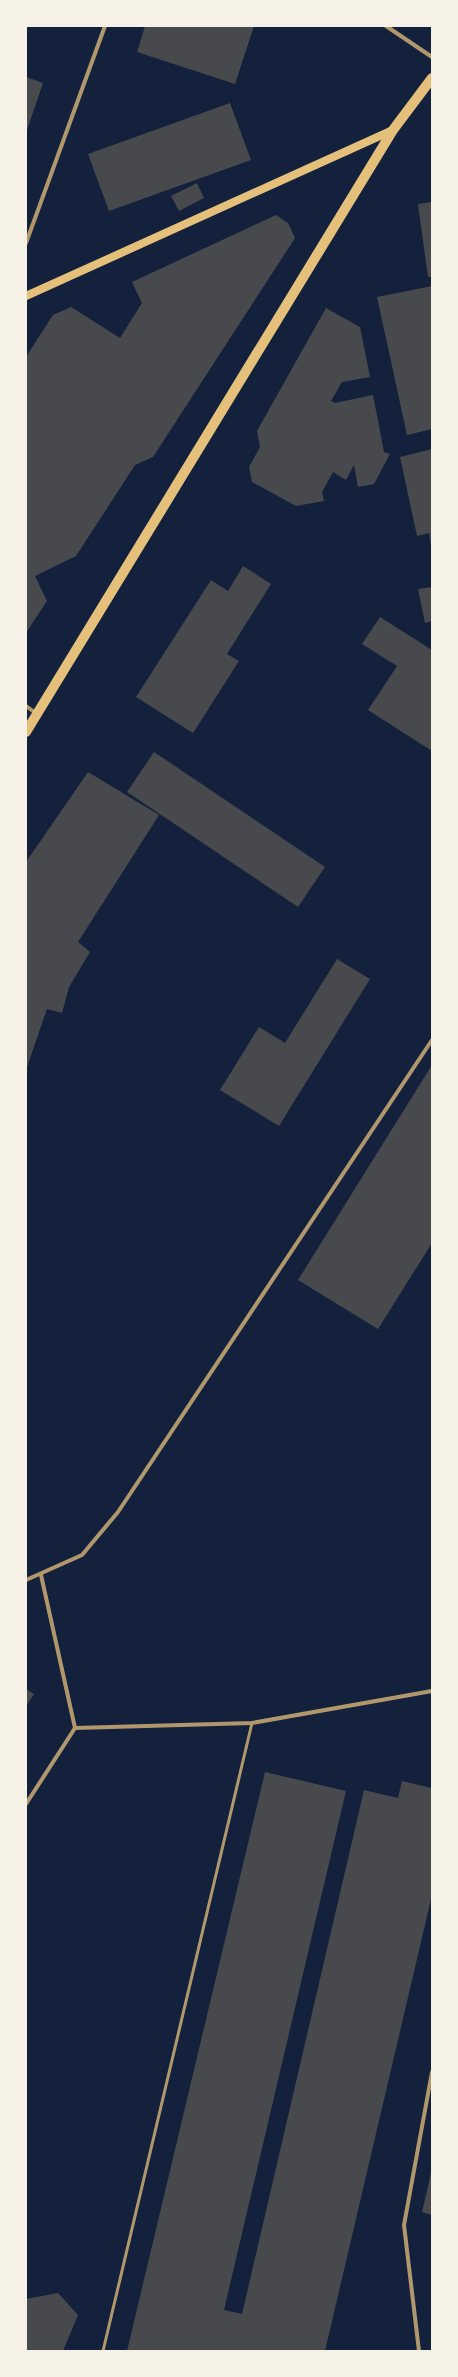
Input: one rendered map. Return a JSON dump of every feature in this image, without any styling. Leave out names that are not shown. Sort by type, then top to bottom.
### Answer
[{"type":"main road","points":[[26,732],[393,130],[432,78]]},
{"type":"main road","points":[[26,296],[393,130]]},
{"type":"street","points":[[26,244],[105,26]]},
{"type":"street","points":[[386,26],[432,57]]},
{"type":"street","points":[[26,706],[38,714]]},
{"type":"street","points":[[26,1580],[42,1575],[82,1555],[118,1512],[432,1040]]},
{"type":"street","points":[[26,1804],[75,1728],[42,1575]]},
{"type":"street","points":[[75,1728],[252,1723],[432,1691]]},
{"type":"street","points":[[420,2351],[404,2225],[432,2072]]},
{"type":"lane","points":[[103,2351],[252,1723]]},
{"type":"building","points":[[145,26],[254,26],[235,84],[137,52]]},
{"type":"building","points":[[26,77],[43,83],[26,133]]},
{"type":"building","points":[[230,103],[251,160],[109,211],[88,154]]},
{"type":"building","points":[[197,183],[204,198],[179,211],[171,196]]},
{"type":"building","points":[[432,202],[432,277],[428,277],[418,204]]},
{"type":"building","points":[[276,215],[288,223],[295,238],[153,457],[135,465],[76,556],[35,576],[47,601],[26,633],[26,357],[53,315],[71,307],[120,338],[142,303],[132,282]]},
{"type":"building","points":[[432,286],[432,429],[407,435],[377,297]]},
{"type":"building","points":[[326,308],[360,327],[370,377],[342,382],[331,401],[335,403],[373,395],[384,452],[390,454],[374,484],[358,487],[354,465],[346,480],[333,472],[322,492],[324,501],[296,506],[252,482],[249,467],[260,447],[257,431]]},
{"type":"building","points":[[432,449],[431,545],[429,533],[417,536],[400,457]]},
{"type":"building","points":[[243,566],[271,584],[227,654],[239,661],[193,733],[136,697],[211,580],[228,591]]},
{"type":"building","points":[[432,587],[432,621],[425,623],[418,589]]},
{"type":"building","points":[[380,617],[432,650],[432,751],[368,710],[397,666],[362,644]]},
{"type":"building","points":[[154,752],[325,867],[298,907],[127,792]]},
{"type":"building","points":[[88,772],[159,815],[78,942],[90,952],[69,987],[62,1013],[47,1009],[26,1070],[26,862]]},
{"type":"building","points":[[337,959],[370,979],[279,1126],[220,1090],[259,1027],[285,1043]]},
{"type":"building","points":[[432,1065],[432,1243],[378,1329],[298,1280]]},
{"type":"building","points":[[26,1689],[34,1694],[26,1706]]},
{"type":"building","points":[[265,1772],[346,1791],[224,2310],[242,2314],[364,1790],[398,1798],[402,1781],[432,1788],[432,1895],[325,2351],[127,2351]]},
{"type":"building","points":[[432,2173],[432,2215],[422,2212]]},
{"type":"building","points":[[58,2293],[78,2315],[63,2351],[26,2351],[26,2299]]}]
